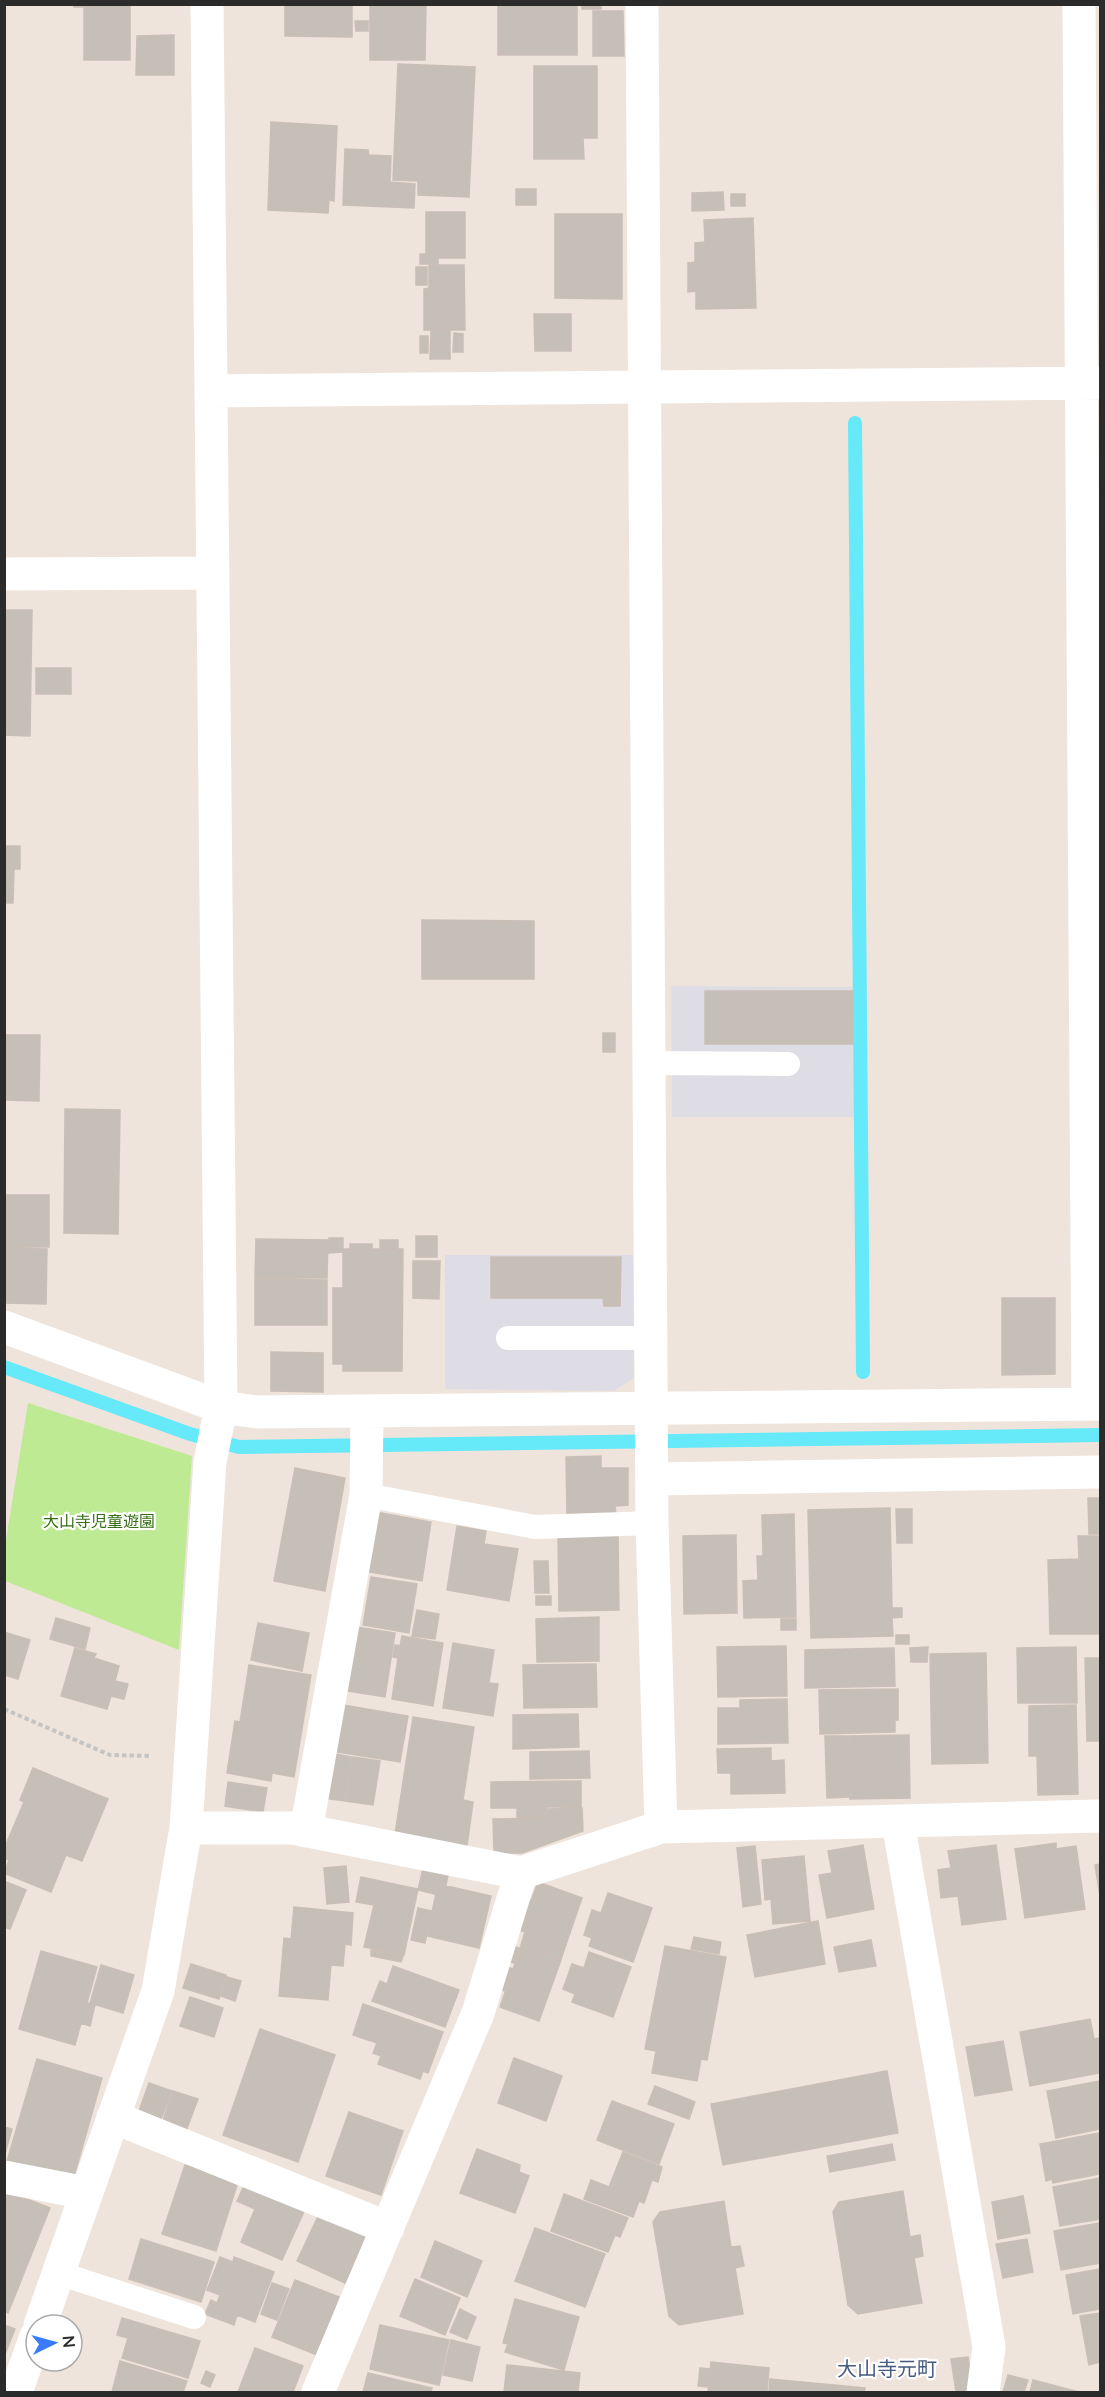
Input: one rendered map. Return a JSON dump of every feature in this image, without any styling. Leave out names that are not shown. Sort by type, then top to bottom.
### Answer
[{"type":"street","points":[[44,2313],[158,1991],[186,1828],[210,1462],[220,1416],[207,4]]},
{"type":"street","points":[[642,4],[652,1523],[662,1827]]},
{"type":"street","points":[[652,1444],[1094,1404],[1091,383],[1079,4]]},
{"type":"street","points":[[211,391],[1091,383]]},
{"type":"street","points":[[4,574],[213,573]]},
{"type":"street","points":[[4,1327],[220,1416],[256,1413],[367,1434],[652,1444],[1101,1472]]},
{"type":"street","points":[[306,1831],[366,1495],[367,1434]]},
{"type":"street","points":[[186,1828],[293,1828],[521,1873],[662,1827],[1101,1816]]},
{"type":"street","points":[[898,1822],[989,2347],[983,2392]]},
{"type":"street","points":[[318,2392],[478,2013],[521,1873]]},
{"type":"street","points":[[113,2116],[388,2228]]},
{"type":"street","points":[[4,2177],[86,2193]]},
{"type":"street","points":[[16,2392],[24,2370]]},
{"type":"lane","points":[[650,1063],[788,1064]]},
{"type":"lane","points":[[508,1338],[651,1338]]},
{"type":"lane","points":[[366,1495],[536,1527],[652,1523]]},
{"type":"lane","points":[[58,2273],[194,2317]]},
{"type":"path","points":[[4,1709],[110,1755],[191,1758]]},
{"type":"shaded area","points":[[671,986],[855,987],[855,1117],[672,1117]]},
{"type":"shaded area","points":[[445,1255],[633,1255],[634,1378],[614,1391],[445,1389]]},
{"type":"green space","name":"大山寺児童遊園","points":[[28,1403],[192,1456],[179,1650],[5,1581],[5,1546]]},
{"type":"building","points":[[74,4],[130,4],[130,60],[84,60],[84,7],[74,7]]},
{"type":"building","points":[[285,4],[352,4],[352,37],[285,36]]},
{"type":"building","points":[[370,4],[426,4],[425,60],[370,60]]},
{"type":"building","points":[[498,4],[577,4],[577,55],[498,55]]},
{"type":"building","points":[[582,4],[601,4],[601,9],[582,9]]},
{"type":"building","points":[[593,11],[623,11],[624,56],[593,56]]},
{"type":"building","points":[[355,21],[368,21],[368,31],[356,31]]},
{"type":"building","points":[[174,35],[174,75],[136,75],[137,36]]},
{"type":"building","points":[[398,64],[475,67],[469,197],[418,195],[418,181],[393,180]]},
{"type":"building","points":[[534,66],[597,66],[597,138],[583,138],[584,159],[534,159]]},
{"type":"building","points":[[271,122],[337,126],[334,201],[329,200],[328,213],[268,210]]},
{"type":"building","points":[[345,149],[368,150],[369,155],[391,156],[390,182],[415,184],[414,208],[343,205]]},
{"type":"building","points":[[516,189],[536,189],[536,205],[516,205]]},
{"type":"building","points":[[723,192],[724,210],[692,211],[692,193]]},
{"type":"building","points":[[731,194],[745,194],[745,206],[731,206]]},
{"type":"building","points":[[426,212],[465,212],[465,258],[438,258],[438,264],[420,264],[420,254],[426,254]]},
{"type":"building","points":[[555,214],[622,214],[622,299],[555,298]]},
{"type":"building","points":[[753,218],[756,308],[696,309],[696,291],[688,292],[688,263],[695,262],[695,243],[705,242],[704,220]]},
{"type":"building","points":[[429,265],[464,265],[465,330],[424,330],[424,289],[429,288]]},
{"type":"building","points":[[416,267],[427,267],[427,285],[416,285]]},
{"type":"building","points":[[534,314],[571,314],[571,351],[535,351]]},
{"type":"building","points":[[431,331],[450,331],[450,359],[430,359]]},
{"type":"building","points":[[454,333],[463,334],[463,352],[453,352]]},
{"type":"building","points":[[420,336],[428,336],[428,353],[420,353]]},
{"type":"building","points":[[4,610],[32,610],[30,736],[4,735]]},
{"type":"building","points":[[36,668],[71,668],[71,694],[36,694]]},
{"type":"building","points":[[4,846],[20,846],[20,869],[14,869],[13,903],[4,903]]},
{"type":"building","points":[[422,920],[534,921],[534,979],[422,979]]},
{"type":"building","points":[[705,991],[853,991],[853,1044],[705,1044]]},
{"type":"building","points":[[603,1033],[615,1033],[615,1052],[603,1052]]},
{"type":"building","points":[[4,1035],[40,1035],[39,1101],[4,1100]]},
{"type":"building","points":[[65,1109],[120,1110],[118,1234],[64,1233]]},
{"type":"building","points":[[6,1195],[49,1195],[49,1247],[6,1247]]},
{"type":"building","points":[[416,1236],[437,1236],[437,1257],[416,1257]]},
{"type":"building","points":[[329,1238],[343,1238],[343,1252],[329,1253]]},
{"type":"building","points":[[256,1239],[328,1240],[327,1278],[255,1278]]},
{"type":"building","points":[[380,1240],[398,1240],[398,1249],[380,1249]]},
{"type":"building","points":[[350,1244],[372,1244],[372,1249],[403,1249],[402,1371],[343,1371],[343,1364],[333,1364],[333,1288],[343,1288],[343,1249],[350,1249]]},
{"type":"building","points":[[4,1248],[47,1249],[46,1304],[4,1303]]},
{"type":"building","points":[[491,1257],[621,1257],[620,1306],[604,1306],[603,1298],[491,1298]]},
{"type":"building","points":[[413,1261],[440,1261],[439,1299],[413,1298]]},
{"type":"building","points":[[255,1279],[327,1280],[327,1325],[255,1325]]},
{"type":"building","points":[[1002,1298],[1055,1298],[1055,1374],[1002,1375]]},
{"type":"building","points":[[271,1352],[323,1353],[323,1392],[271,1391]]},
{"type":"building","points":[[601,1456],[601,1468],[628,1468],[628,1505],[615,1506],[616,1514],[567,1515],[566,1457]]},
{"type":"building","points":[[295,1468],[345,1478],[325,1591],[274,1581]]},
{"type":"building","points":[[1088,1498],[1100,1498],[1100,1534],[1089,1534]]},
{"type":"building","points":[[890,1508],[892,1608],[902,1608],[902,1617],[892,1618],[893,1636],[811,1638],[808,1510]]},
{"type":"building","points":[[896,1509],[912,1509],[912,1543],[897,1543]]},
{"type":"building","points":[[376,1512],[431,1522],[422,1581],[363,1571]]},
{"type":"building","points":[[794,1514],[796,1617],[744,1618],[743,1581],[758,1580],[757,1556],[763,1556],[762,1515]]},
{"type":"building","points":[[457,1526],[486,1531],[484,1544],[518,1549],[509,1601],[447,1590]]},
{"type":"building","points":[[558,1535],[618,1535],[619,1610],[559,1611]]},
{"type":"building","points":[[736,1535],[737,1613],[684,1614],[683,1536]]},
{"type":"building","points":[[1078,1536],[1100,1536],[1100,1634],[1050,1634],[1048,1560],[1079,1559]]},
{"type":"building","points":[[534,1561],[548,1561],[549,1593],[535,1593]]},
{"type":"building","points":[[371,1577],[417,1584],[409,1633],[363,1625]]},
{"type":"building","points":[[536,1596],[551,1596],[551,1605],[536,1605]]},
{"type":"building","points":[[417,1610],[439,1614],[435,1639],[412,1636]]},
{"type":"building","points":[[599,1617],[599,1661],[537,1662],[536,1619]]},
{"type":"building","points":[[56,1618],[90,1628],[85,1649],[50,1639]]},
{"type":"building","points":[[781,1619],[796,1619],[796,1630],[781,1630]]},
{"type":"building","points":[[258,1623],[309,1633],[302,1671],[251,1660]]},
{"type":"building","points":[[357,1627],[395,1633],[385,1697],[347,1691]]},
{"type":"building","points":[[4,1632],[30,1640],[18,1679],[4,1675]]},
{"type":"building","points":[[896,1635],[909,1635],[909,1644],[896,1644]]},
{"type":"building","points":[[402,1636],[443,1643],[433,1706],[392,1699],[398,1658],[393,1657],[395,1645],[400,1646]]},
{"type":"building","points":[[453,1643],[494,1650],[489,1683],[498,1684],[493,1716],[443,1708]]},
{"type":"building","points":[[786,1646],[787,1696],[718,1697],[717,1647]]},
{"type":"building","points":[[928,1647],[927,1662],[911,1662],[910,1648]]},
{"type":"building","points":[[1076,1647],[1077,1703],[1018,1703],[1017,1648]]},
{"type":"building","points":[[75,1648],[96,1654],[94,1658],[119,1666],[115,1681],[128,1684],[124,1699],[111,1696],[107,1709],[61,1696]]},
{"type":"building","points":[[894,1648],[895,1686],[805,1688],[805,1650]]},
{"type":"building","points":[[986,1653],[988,1763],[932,1764],[930,1654]]},
{"type":"building","points":[[1085,1658],[1100,1658],[1100,1741],[1087,1741]]},
{"type":"building","points":[[596,1664],[597,1707],[524,1708],[523,1665]]},
{"type":"building","points":[[249,1665],[311,1675],[294,1777],[272,1773],[271,1781],[227,1773],[235,1721],[240,1722]]},
{"type":"building","points":[[898,1689],[898,1720],[895,1720],[895,1732],[820,1734],[819,1690]]},
{"type":"building","points":[[787,1699],[788,1743],[718,1744],[718,1708],[740,1708],[740,1700]]},
{"type":"building","points":[[343,1705],[408,1716],[400,1762],[330,1751]]},
{"type":"building","points":[[1076,1705],[1078,1794],[1038,1795],[1037,1756],[1029,1756],[1029,1706]]},
{"type":"building","points":[[578,1714],[579,1747],[513,1749],[513,1715]]},
{"type":"building","points":[[413,1717],[474,1727],[463,1800],[473,1802],[467,1846],[395,1834]]},
{"type":"building","points":[[909,1735],[910,1798],[850,1799],[849,1736]]},
{"type":"building","points":[[825,1736],[849,1736],[850,1797],[827,1798]]},
{"type":"building","points":[[771,1748],[771,1761],[784,1760],[785,1793],[731,1794],[731,1773],[718,1773],[717,1749]]},
{"type":"building","points":[[589,1751],[590,1778],[530,1779],[530,1752]]},
{"type":"building","points":[[330,1753],[352,1757],[345,1801],[323,1798]]},
{"type":"building","points":[[353,1757],[380,1761],[373,1805],[346,1801]]},
{"type":"building","points":[[33,1768],[108,1799],[82,1861],[66,1855],[51,1892],[4,1873],[9,1860],[4,1858],[4,1849],[24,1802],[20,1800]]},
{"type":"building","points":[[581,1781],[581,1807],[546,1807],[546,1817],[517,1817],[517,1808],[491,1808],[491,1782]]},
{"type":"building","points":[[228,1782],[267,1788],[263,1812],[225,1806]]},
{"type":"building","points":[[582,1808],[583,1831],[522,1853],[494,1853],[493,1819],[547,1818],[547,1809]]},
{"type":"building","points":[[1056,1843],[1056,1849],[1076,1846],[1085,1909],[1025,1918],[1015,1849]]},
{"type":"building","points":[[863,1845],[874,1909],[827,1918],[819,1875],[832,1873],[828,1851]]},
{"type":"building","points":[[996,1845],[1006,1919],[962,1925],[958,1896],[941,1898],[938,1870],[951,1868],[948,1851]]},
{"type":"building","points":[[755,1846],[761,1904],[743,1907],[737,1848]]},
{"type":"building","points":[[804,1856],[810,1921],[773,1924],[771,1899],[765,1900],[762,1860]]},
{"type":"building","points":[[424,1864],[449,1870],[446,1885],[438,1883],[435,1894],[418,1890]]},
{"type":"building","points":[[1100,1864],[1100,1896],[1095,1865]]},
{"type":"building","points":[[346,1866],[349,1902],[327,1904],[324,1868]]},
{"type":"building","points":[[361,1877],[418,1889],[404,1955],[364,1947],[374,1905],[356,1902]]},
{"type":"building","points":[[4,1881],[26,1890],[10,1929],[4,1927]]},
{"type":"building","points":[[538,1882],[582,1898],[561,1959],[521,1945],[525,1932],[516,1929],[527,1899],[531,1901]]},
{"type":"building","points":[[438,1884],[491,1896],[479,1948],[427,1936]]},
{"type":"building","points":[[608,1893],[652,1908],[633,1962],[589,1946],[592,1938],[584,1935],[592,1910],[601,1913]]},
{"type":"building","points":[[294,1907],[353,1913],[351,1945],[345,1944],[343,1966],[331,1965],[328,2000],[279,1996],[284,1938],[291,1939]]},
{"type":"building","points":[[418,1908],[432,1911],[425,1943],[411,1940]]},
{"type":"building","points":[[818,1921],[825,1964],[755,1977],[747,1935]]},
{"type":"building","points":[[694,1937],[721,1942],[719,1954],[691,1949]]},
{"type":"building","points":[[871,1940],[876,1966],[839,1972],[834,1947]]},
{"type":"building","points":[[509,1945],[519,1948],[514,1963],[505,1960]]},
{"type":"building","points":[[521,1946],[561,1960],[539,2021],[500,2007]]},
{"type":"building","points":[[665,1946],[726,1957],[707,2060],[701,2059],[697,2081],[652,2073],[656,2051],[645,2049]]},
{"type":"building","points":[[371,1950],[403,1956],[401,1962],[371,1956]]},
{"type":"building","points":[[41,1951],[97,1967],[87,2003],[95,2005],[90,2026],[81,2023],[75,2045],[19,2029]]},
{"type":"building","points":[[589,1952],[631,1967],[613,2017],[572,2002],[575,1994],[563,1989],[572,1964],[584,1968]]},
{"type":"building","points":[[191,1964],[226,1975],[219,1999],[183,1988]]},
{"type":"building","points":[[101,1965],[134,1975],[123,2013],[90,2003]]},
{"type":"building","points":[[393,1966],[459,1990],[445,2027],[372,2001],[380,1981],[387,1984]]},
{"type":"building","points":[[504,1966],[513,1969],[505,1991],[496,1988]]},
{"type":"building","points":[[227,1977],[241,1981],[235,2001],[221,1996]]},
{"type":"building","points":[[190,1997],[223,2008],[214,2037],[180,2026]]},
{"type":"building","points":[[363,2004],[443,2032],[428,2073],[423,2071],[420,2079],[378,2064],[381,2056],[373,2053],[377,2043],[353,2035]]},
{"type":"building","points":[[1090,2019],[1094,2039],[1100,2038],[1100,2073],[1030,2086],[1020,2032]]},
{"type":"building","points":[[260,2029],[335,2055],[298,2162],[223,2135]]},
{"type":"building","points":[[1003,2041],[1012,2090],[975,2096],[966,2047]]},
{"type":"building","points":[[514,2058],[562,2076],[546,2121],[498,2103]]},
{"type":"building","points":[[37,2059],[102,2078],[73,2180],[7,2161]]},
{"type":"building","points":[[887,2071],[898,2133],[723,2165],[711,2104]]},
{"type":"building","points":[[1100,2081],[1100,2129],[1056,2138],[1047,2091]]},
{"type":"building","points":[[149,2083],[172,2091],[161,2119],[139,2111]]},
{"type":"building","points":[[655,2086],[695,2102],[689,2119],[648,2104]]},
{"type":"building","points":[[173,2091],[198,2099],[186,2131],[162,2123]]},
{"type":"building","points":[[612,2101],[674,2124],[659,2164],[597,2140]]},
{"type":"building","points":[[349,2112],[403,2131],[381,2195],[326,2176]]},
{"type":"building","points":[[4,2127],[12,2129],[4,2157]]},
{"type":"building","points":[[1100,2133],[1100,2174],[1053,2183],[1052,2179],[1046,2181],[1040,2144]]},
{"type":"building","points":[[892,2144],[895,2160],[830,2172],[827,2156]]},
{"type":"building","points":[[477,2149],[520,2165],[519,2172],[529,2176],[515,2213],[460,2193]]},
{"type":"building","points":[[623,2152],[662,2167],[658,2182],[652,2180],[644,2203],[639,2201],[633,2217],[584,2199],[591,2180],[609,2187]]},
{"type":"building","points":[[185,2165],[238,2182],[216,2251],[162,2234]]},
{"type":"building","points":[[1100,2178],[1100,2219],[1060,2226],[1053,2187]]},
{"type":"building","points":[[247,2179],[306,2207],[282,2260],[241,2242],[255,2209],[237,2201]]},
{"type":"building","points":[[4,2190],[50,2208],[8,2313],[4,2311]]},
{"type":"building","points":[[903,2191],[910,2237],[920,2235],[923,2256],[914,2258],[922,2303],[858,2314],[848,2305],[833,2212],[839,2202]]},
{"type":"building","points":[[564,2194],[628,2218],[620,2237],[615,2235],[608,2252],[551,2231]]},
{"type":"building","points":[[1023,2196],[1030,2233],[998,2239],[992,2202]]},
{"type":"building","points":[[724,2201],[731,2247],[740,2246],[744,2266],[735,2268],[743,2314],[679,2325],[669,2316],[653,2222],[660,2212]]},
{"type":"building","points":[[320,2212],[367,2234],[345,2283],[297,2261]]},
{"type":"building","points":[[1100,2223],[1100,2263],[1061,2270],[1054,2231]]},
{"type":"building","points":[[535,2228],[605,2254],[585,2307],[515,2281]]},
{"type":"building","points":[[141,2239],[214,2262],[201,2302],[129,2279]]},
{"type":"building","points":[[1027,2239],[1033,2272],[1003,2278],[996,2244]]},
{"type":"building","points":[[435,2241],[482,2261],[467,2297],[421,2277]]},
{"type":"building","points":[[220,2257],[233,2262],[234,2257],[274,2272],[255,2322],[237,2315],[234,2325],[205,2314],[211,2300],[217,2303],[220,2295],[207,2290]]},
{"type":"building","points":[[1100,2269],[1100,2309],[1073,2314],[1066,2275]]},
{"type":"building","points":[[415,2279],[460,2298],[445,2335],[400,2316]]},
{"type":"building","points":[[295,2280],[339,2297],[317,2355],[272,2337]]},
{"type":"building","points":[[272,2283],[289,2289],[277,2320],[261,2314]]},
{"type":"building","points":[[515,2299],[579,2317],[564,2370],[505,2352],[508,2344],[503,2343]]},
{"type":"building","points":[[460,2309],[476,2317],[467,2339],[450,2332]]},
{"type":"building","points":[[1100,2313],[1100,2362],[1089,2365],[1080,2316]]},
{"type":"building","points":[[122,2318],[200,2341],[188,2378],[122,2358],[128,2338],[117,2335]]},
{"type":"building","points":[[4,2325],[15,2329],[4,2357]]},
{"type":"building","points":[[380,2325],[449,2340],[439,2385],[370,2369]]},
{"type":"building","points":[[451,2340],[480,2347],[472,2381],[443,2375]]},
{"type":"building","points":[[255,2348],[303,2366],[293,2392],[238,2392]]},
{"type":"building","points":[[968,2357],[973,2391],[956,2392],[951,2359]]},
{"type":"building","points":[[120,2361],[187,2381],[183,2392],[112,2392]]},
{"type":"building","points":[[711,2362],[769,2368],[767,2392],[708,2392]]},
{"type":"building","points":[[507,2365],[580,2373],[578,2392],[504,2392]]},
{"type":"building","points":[[700,2368],[710,2369],[708,2387],[698,2386]]},
{"type":"building","points":[[206,2371],[215,2375],[210,2387],[201,2383]]},
{"type":"building","points":[[368,2373],[432,2388],[431,2392],[363,2392]]},
{"type":"building","points":[[1008,2375],[1028,2380],[1024,2392],[1003,2392]]},
{"type":"building","points":[[770,2379],[865,2388],[864,2392],[769,2392]]},
{"type":"building","points":[[1033,2380],[1079,2392],[1030,2392]]},
{"type":"waterway","points":[[855,423],[863,1372]]},
{"type":"waterway","points":[[4,1367],[190,1434],[239,1447],[1100,1435]]},
{"type":"district","name":"大山寺元町","points":[[887,2368]]}]
